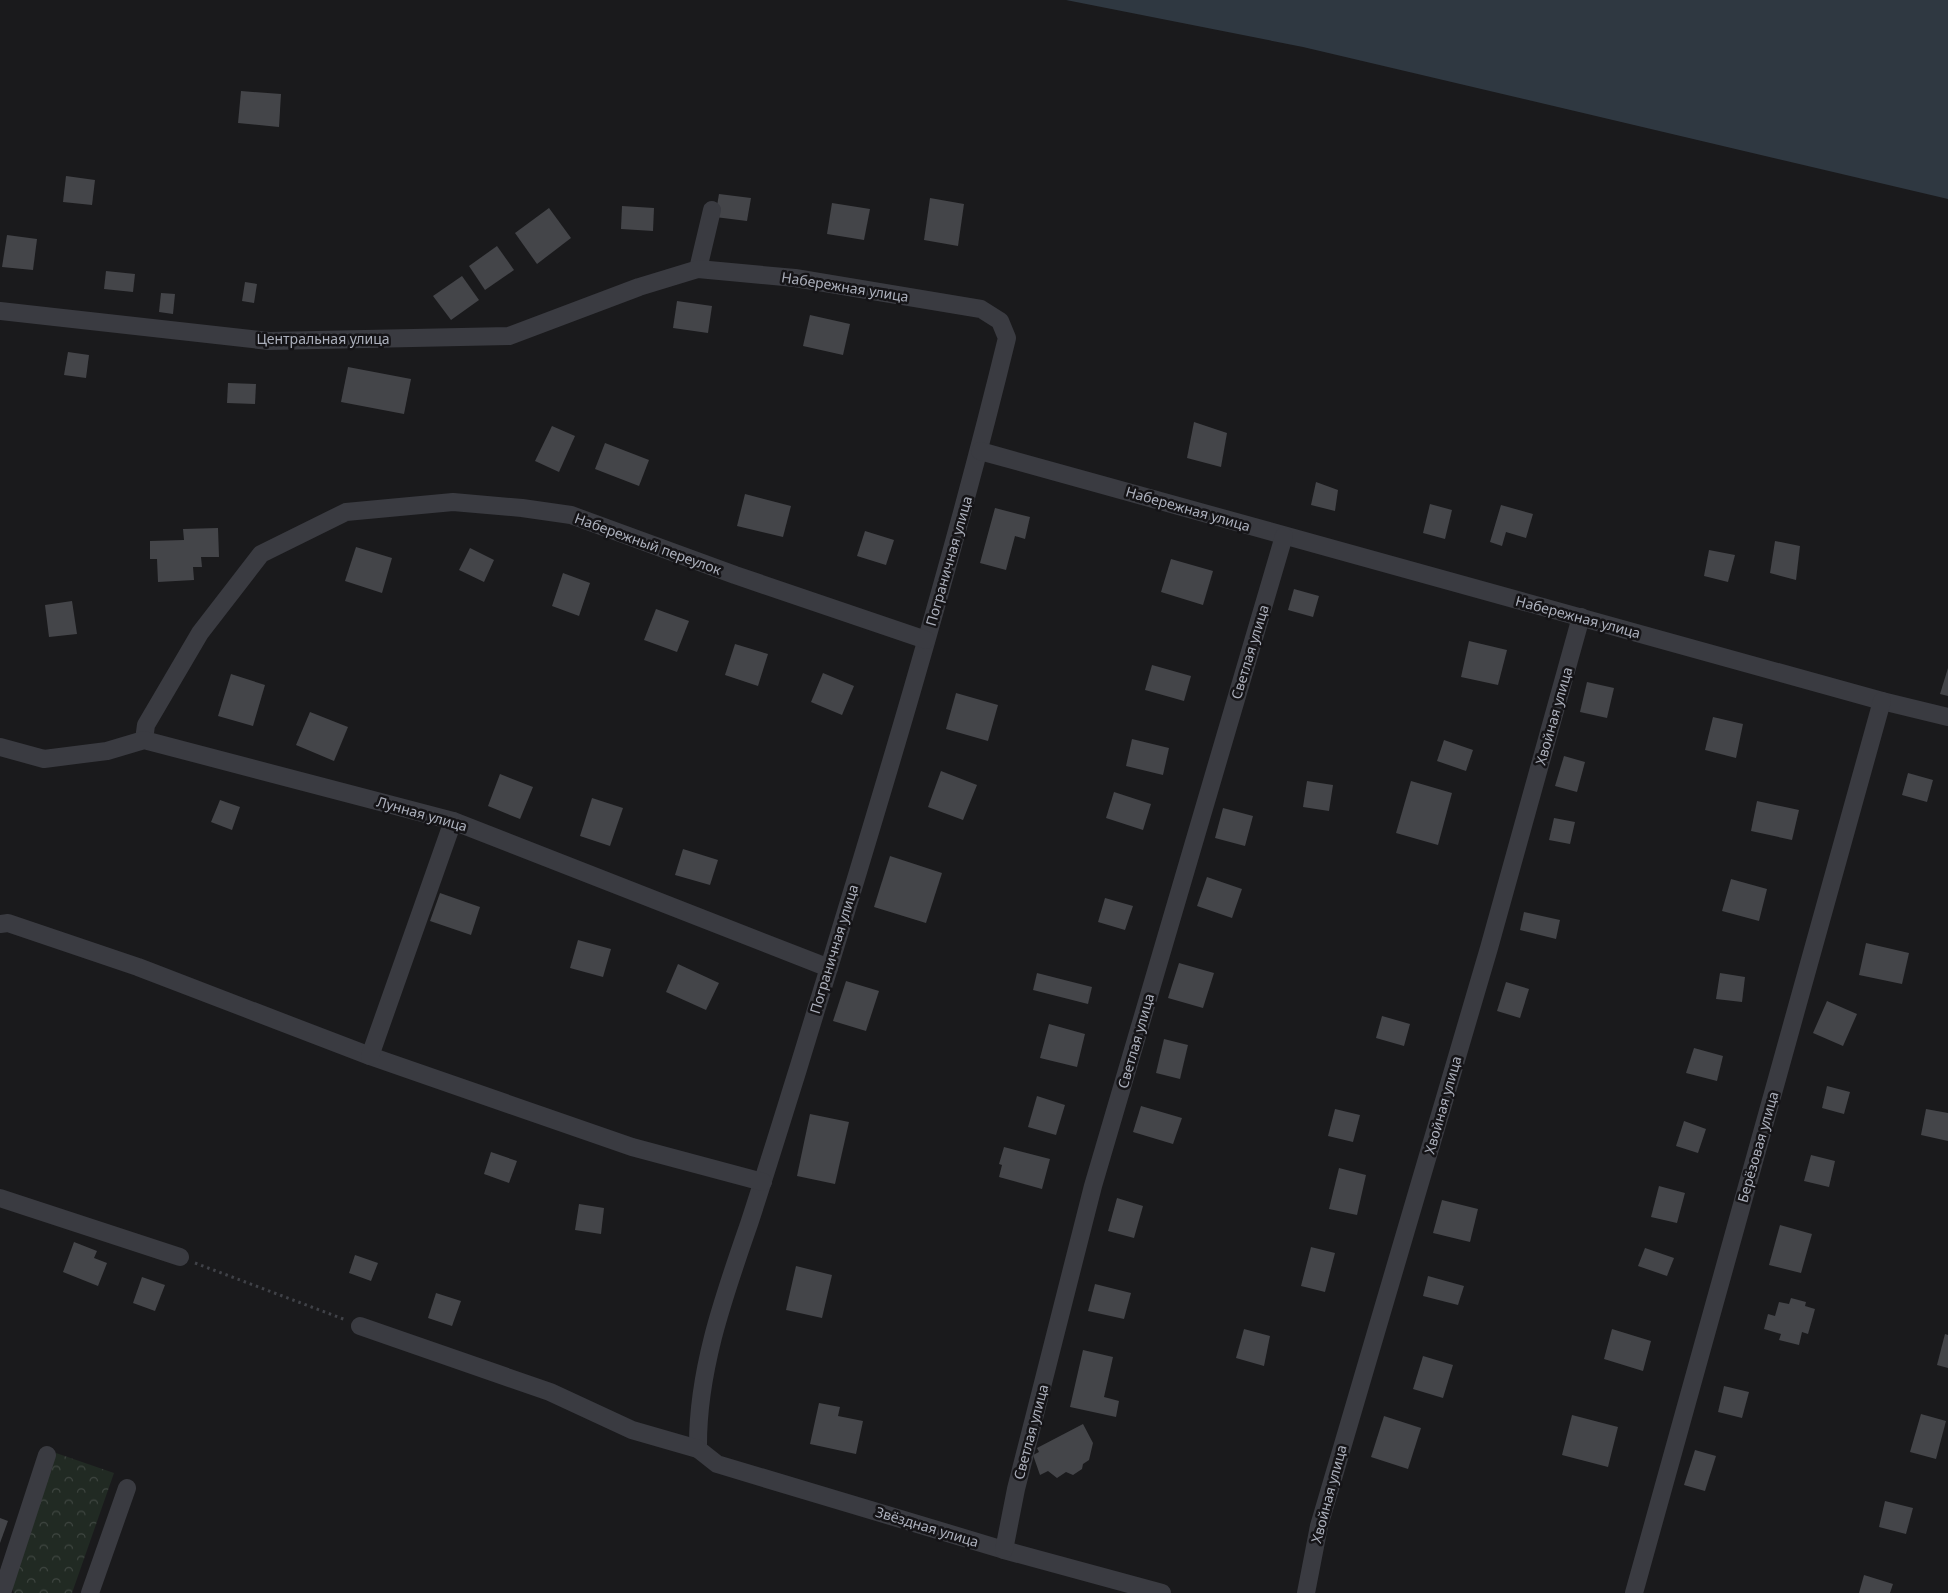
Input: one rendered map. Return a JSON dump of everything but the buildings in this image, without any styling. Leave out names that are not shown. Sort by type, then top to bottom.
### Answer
[{"type":"street","points":[[698,269],[712,210]]},
{"type":"street","name":"Набережная улица","points":[[639,288],[698,269],[795,278],[981,309],[1000,321],[1008,338],[980,451],[1882,701],[1948,717]]},
{"type":"street","name":"Центральная улица","points":[[0,311],[269,341],[509,336],[639,288]]},
{"type":"street","name":"Пограничная улица","points":[[698,1449],[698,1426],[714,1329],[763,1182],[829,968],[926,640],[945,584],[980,451]]},
{"type":"street","name":"Набережный переулок","points":[[144,740],[146,725],[200,633],[261,554],[346,512],[453,502],[522,508],[571,515],[734,575],[926,640]]},
{"type":"street","name":"Светлая улица","points":[[1004,1550],[1016,1490],[1093,1186],[1284,536]]},
{"type":"street","name":"Хвойная улица","points":[[1306,1593],[1319,1526],[1489,948],[1581,618]]},
{"type":"street","name":"Берёзовая улица","points":[[1634,1593],[1882,701]]},
{"type":"street","name":"Лунная улица","points":[[0,747],[44,759],[107,750],[144,740],[454,821],[829,968]]},
{"type":"street","points":[[370,1056],[454,821]]},
{"type":"street","points":[[0,924],[8,923],[138,967],[370,1056],[632,1147],[763,1182]]},
{"type":"street","points":[[0,1198],[180,1257]]},
{"type":"street","points":[[360,1326],[550,1392],[632,1430],[698,1449]]},
{"type":"street","name":"Звёздная улица","points":[[698,1449],[717,1464],[1004,1550],[1162,1593]]},
{"type":"street","points":[[2,1593],[47,1455]]},
{"type":"street","points":[[90,1593],[127,1488]]},
{"type":"path","points":[[180,1257],[360,1326]]},
{"type":"green space","points":[[56,1453],[114,1473],[72,1593],[14,1593],[12,1580]]},
{"type":"shaded area","points":[[1066,0],[1948,0],[1948,199],[1303,47]]}]
